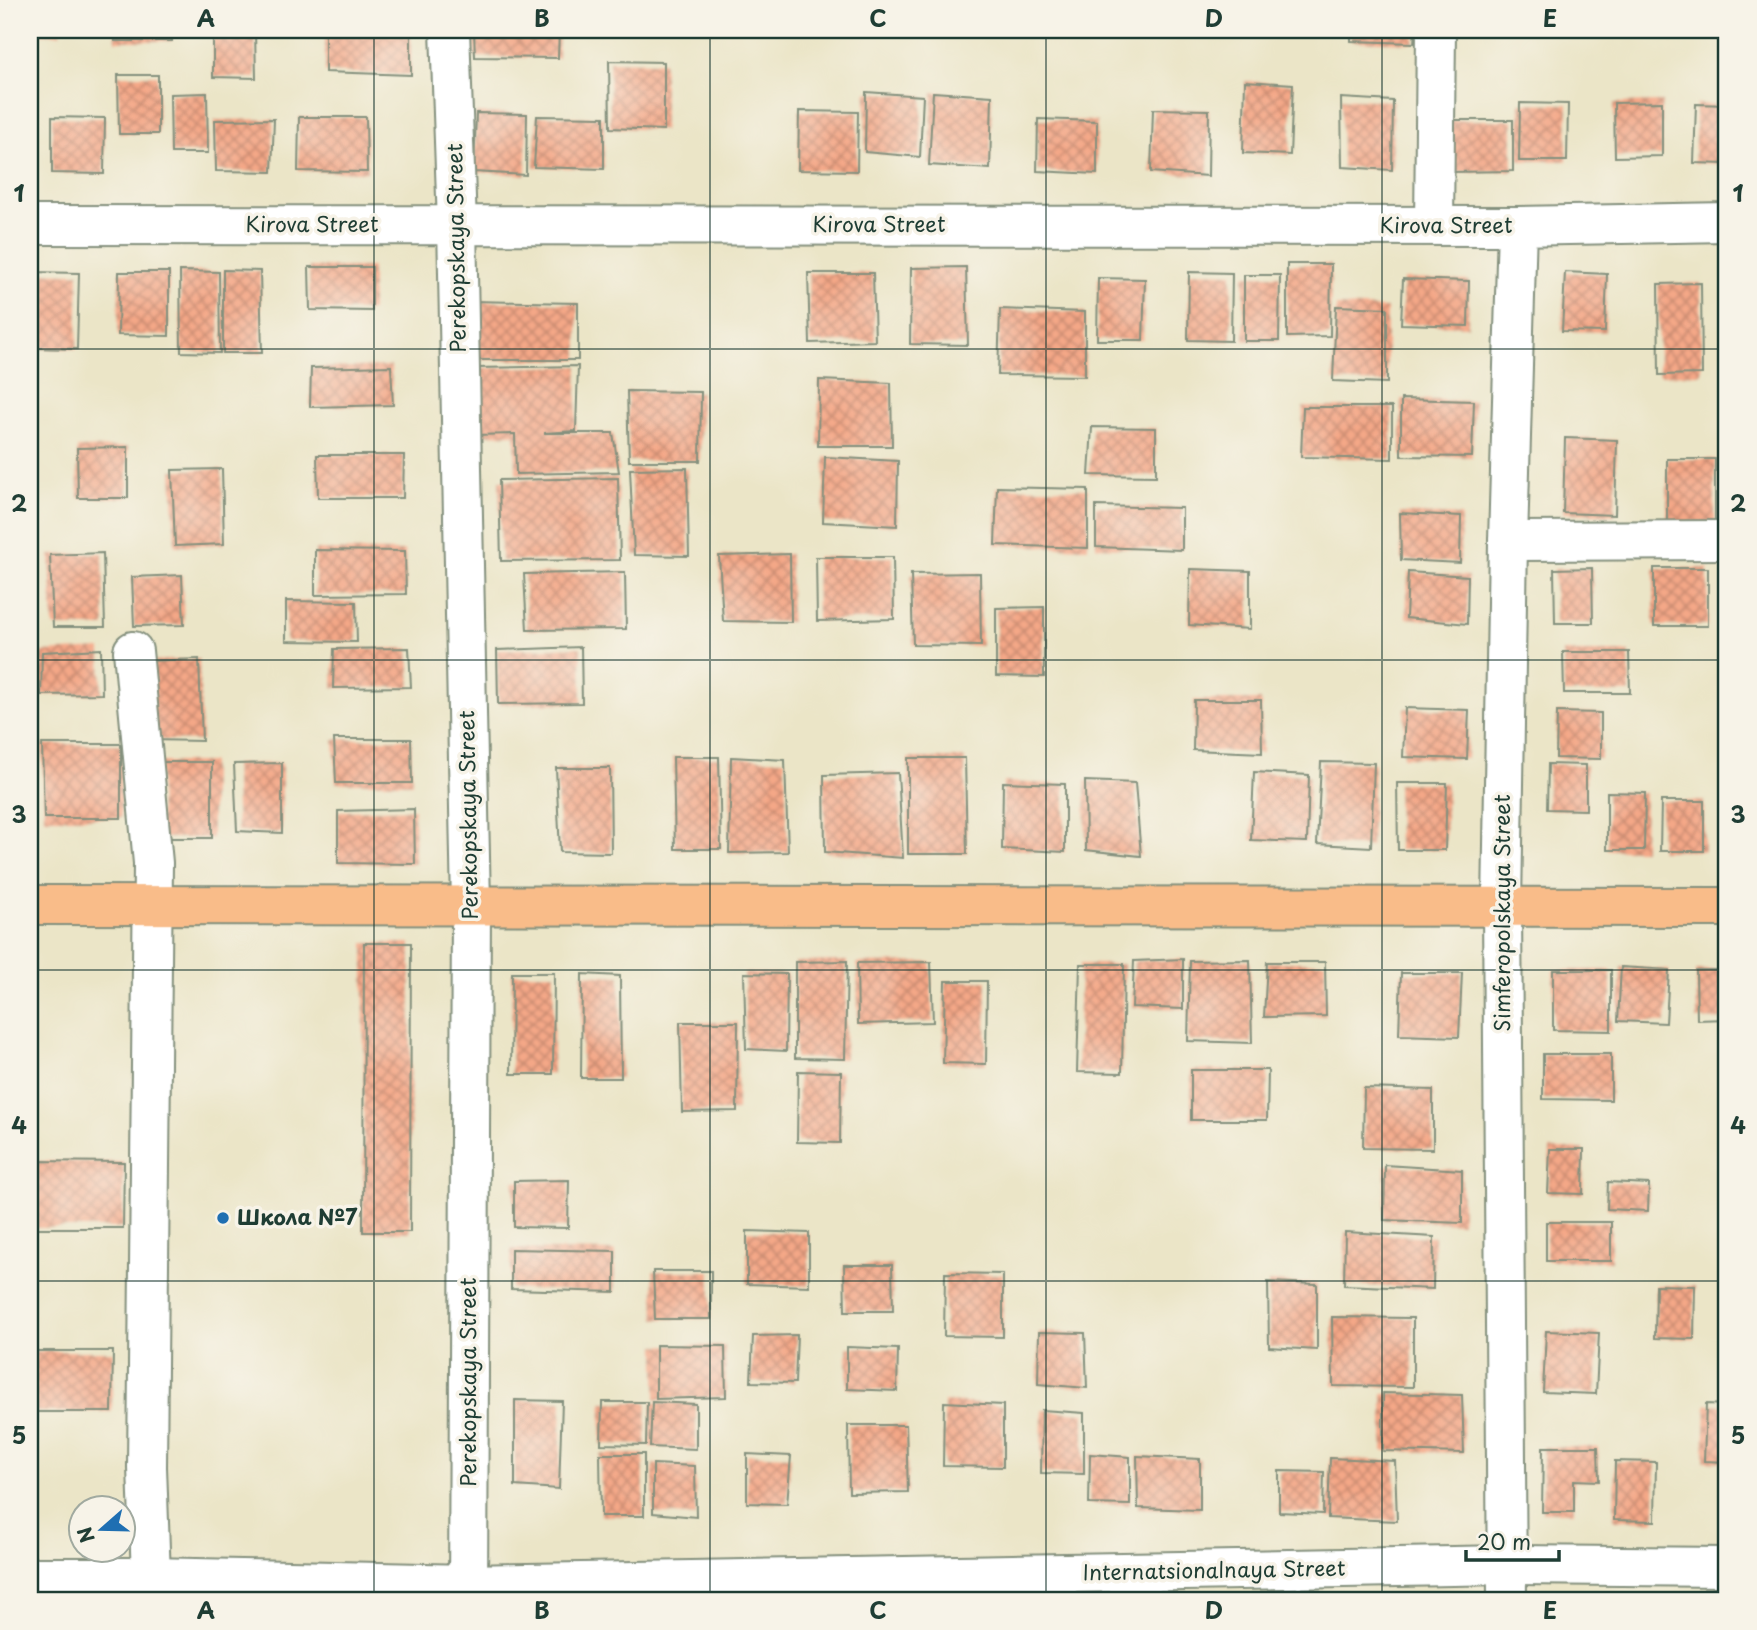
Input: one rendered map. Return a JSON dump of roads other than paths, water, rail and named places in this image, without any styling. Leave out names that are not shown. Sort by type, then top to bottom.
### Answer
[{"type":"main road","points":[[30,905],[1727,907]]},
{"type":"street","name":"Perekopskaya Street","points":[[450,30],[457,225],[471,905],[468,1592]]},
{"type":"street","points":[[1434,225],[1436,30]]},
{"type":"street","name":"Kirova Street","points":[[30,225],[1517,226],[1727,222]]},
{"type":"street","name":"Simferopolskaya Street","points":[[1507,1583],[1502,906],[1517,226]]},
{"type":"street","points":[[1508,541],[1727,540]]},
{"type":"street","points":[[133,651],[153,863],[147,1467],[151,1577]]},
{"type":"street","name":"Internatsionalnaya Street","points":[[30,1577],[151,1577],[468,1592],[1507,1583],[1727,1567]]},
{"type":"place","name":"Школа №7","points":[[223,1218]]}]
